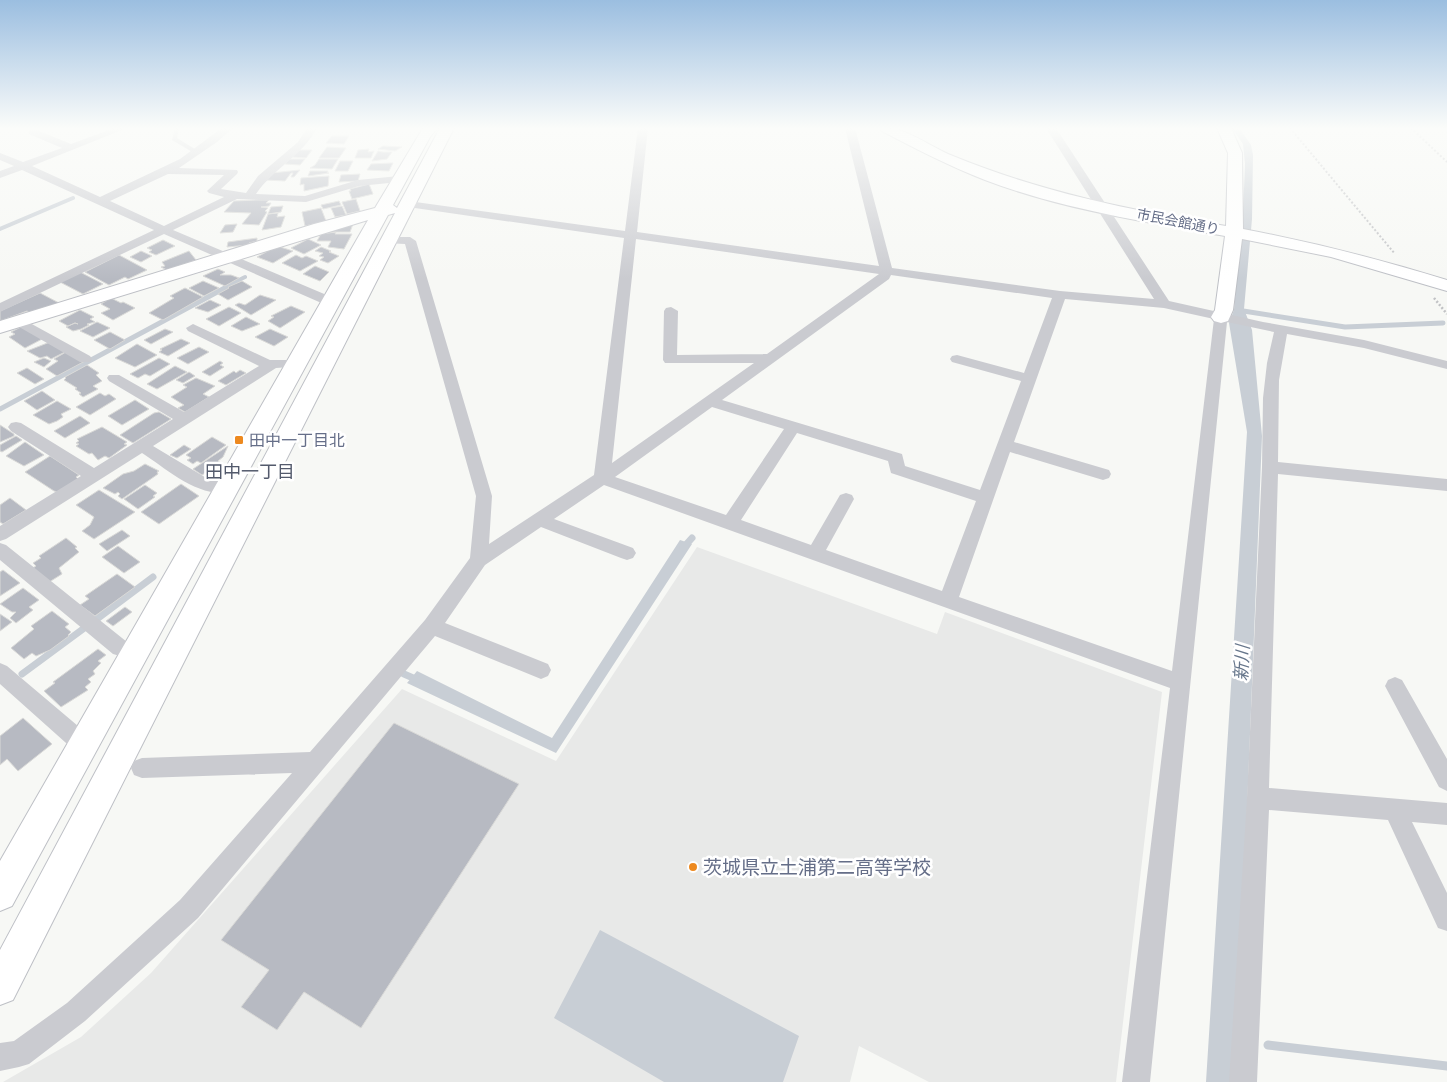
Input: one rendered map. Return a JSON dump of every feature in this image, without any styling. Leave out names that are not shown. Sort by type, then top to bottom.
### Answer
[{"type":"street","points":[[51,178],[225,258],[331,302]]},
{"type":"street","points":[[101,201],[152,178]]},
{"type":"street","points":[[226,178],[213,191],[235,196],[306,198],[358,183],[399,179]]},
{"type":"street","points":[[249,197],[262,178]]},
{"type":"street","points":[[0,988],[421,178]]},
{"type":"street","points":[[602,478],[637,178]]},
{"type":"street","points":[[0,1057],[19,1054],[76,1012],[189,910],[432,626],[479,560],[602,478],[885,276],[886,270],[863,178]]},
{"type":"street","name":"市民会館通り","points":[[998,178],[1049,195],[1101,207],[1234,232],[1375,263],[1447,286]]},
{"type":"street","points":[[1083,178],[1164,304]]},
{"type":"street","points":[[1136,1082],[1180,683],[1226,318],[1224,310],[1234,232],[1235,178]]},
{"type":"street","points":[[0,894],[399,179]]},
{"type":"street","points":[[0,308],[235,196]]},
{"type":"street","points":[[0,327],[382,210],[408,204],[1060,295],[1164,304],[1272,328],[1364,344],[1447,364]]},
{"type":"street","points":[[389,240],[410,241],[484,496],[479,560]]},
{"type":"street","points":[[948,600],[1060,295]]},
{"type":"street","points":[[671,311],[670,360],[769,358]]},
{"type":"street","points":[[19,321],[86,359]]},
{"type":"street","points":[[193,328],[270,366]]},
{"type":"street","points":[[1243,1082],[1258,798],[1274,359],[1272,328]]},
{"type":"street","points":[[957,359],[1029,379]]},
{"type":"street","points":[[0,534],[270,366],[298,363]]},
{"type":"street","points":[[114,378],[184,420]]},
{"type":"street","points":[[709,402],[896,458],[897,469],[986,498]]},
{"type":"street","points":[[16,427],[94,476]]},
{"type":"street","points":[[730,523],[793,427]]},
{"type":"street","points":[[1005,445],[1102,474]]},
{"type":"street","points":[[142,446],[205,485],[228,487]]},
{"type":"street","points":[[1270,467],[1447,485]]},
{"type":"street","points":[[602,478],[1180,683]]},
{"type":"street","points":[[815,553],[846,499]]},
{"type":"street","points":[[539,520],[627,553]]},
{"type":"street","points":[[0,550],[120,648]]},
{"type":"street","points":[[432,626],[540,670]]},
{"type":"street","points":[[0,672],[84,744]]},
{"type":"street","points":[[1395,686],[1447,780]]},
{"type":"street","points":[[142,768],[315,762]]},
{"type":"street","points":[[1258,798],[1447,814]]},
{"type":"street","points":[[1394,809],[1447,919]]},
{"type":"path","points":[[1332,178],[1396,254]]},
{"type":"shaded area","name":"茨城県立土浦第二高等学校","points":[[697,547],[937,634],[945,612],[1162,692],[1116,1082],[929,1082],[859,1046],[850,1082],[3,1082],[81,1037],[151,973],[402,689],[556,761]]},
{"type":"water","name":"新川","points":[[1244,178],[1253,178],[1252,219],[1244,309],[1252,330],[1262,436],[1236,1082],[1206,1082],[1247,432],[1229,323],[1234,310]]},
{"type":"water","points":[[680,540],[692,544],[556,753],[407,683],[417,671],[552,738]]},
{"type":"water","points":[[600,930],[799,1036],[783,1082],[664,1082],[554,1018]]},
{"type":"building","points":[[267,178],[287,178],[285,181],[266,180]]},
{"type":"building","points":[[301,178],[329,178],[328,186],[304,191],[304,184],[300,185]]},
{"type":"building","points":[[340,178],[359,178],[358,181],[339,182]]},
{"type":"building","points":[[369,184],[373,194],[352,199],[350,189]]},
{"type":"building","points":[[356,199],[360,211],[347,214],[342,202]]},
{"type":"building","points":[[269,200],[266,203],[271,203],[269,206],[261,207],[268,208],[259,225],[242,224],[251,213],[224,212],[234,201]]},
{"type":"building","points":[[339,201],[341,205],[323,209],[321,205]]},
{"type":"building","points":[[283,206],[281,212],[268,214],[271,207]]},
{"type":"building","points":[[342,206],[346,215],[335,217],[331,208]]},
{"type":"building","points":[[321,208],[326,221],[305,226],[302,212]]},
{"type":"building","points":[[278,213],[277,217],[285,216],[281,227],[262,230],[268,214]]},
{"type":"building","points":[[237,224],[233,232],[220,233],[225,225]]},
{"type":"building","points":[[353,224],[350,232],[329,232]]},
{"type":"building","points":[[336,232],[335,234],[352,234],[344,249],[328,247],[331,241],[317,241],[321,234]]},
{"type":"building","points":[[257,238],[257,241],[248,245],[227,247],[228,242]]},
{"type":"building","points":[[308,239],[321,245],[304,254],[291,248]]},
{"type":"building","points":[[163,240],[175,246],[156,255],[149,252],[152,250],[147,248]]},
{"type":"building","points":[[277,246],[293,251],[273,263],[257,257]]},
{"type":"building","points":[[321,247],[339,256],[328,263],[320,260],[324,257],[319,256],[323,253],[315,251]]},
{"type":"building","points":[[141,251],[152,256],[141,262],[130,257]]},
{"type":"building","points":[[189,251],[196,260],[167,270],[161,267],[165,266],[162,262]]},
{"type":"building","points":[[119,255],[147,270],[128,279],[125,277],[109,285],[85,272]]},
{"type":"building","points":[[296,255],[302,258],[306,256],[318,261],[300,271],[282,263]]},
{"type":"building","points":[[315,266],[329,272],[320,281],[303,274]]},
{"type":"building","points":[[218,269],[225,272],[220,275],[231,275],[239,278],[225,286],[203,276]]},
{"type":"building","points":[[80,272],[103,284],[83,294],[60,282]]},
{"type":"building","points":[[203,281],[219,288],[204,296],[189,288]]},
{"type":"building","points":[[242,281],[252,287],[228,300],[218,294],[228,287]]},
{"type":"building","points":[[185,288],[203,297],[163,320],[149,313],[174,298],[170,296]]},
{"type":"building","points":[[40,293],[59,303],[27,311],[0,321],[0,311]]},
{"type":"building","points":[[260,295],[276,300],[251,315],[235,305],[239,303],[245,305]]},
{"type":"building","points":[[111,298],[135,308],[113,320],[101,313],[110,309],[101,304]]},
{"type":"building","points":[[210,300],[221,305],[208,312],[195,308]]},
{"type":"building","points":[[291,306],[305,312],[280,328],[268,321],[274,317],[271,316]]},
{"type":"building","points":[[229,307],[241,313],[219,326],[206,319]]},
{"type":"building","points":[[80,310],[94,317],[90,319],[95,322],[73,331],[66,327],[75,323],[68,326],[59,321]]},
{"type":"building","points":[[246,317],[260,324],[242,331],[231,326]]},
{"type":"building","points":[[97,322],[110,328],[93,337],[80,331]]},
{"type":"building","points":[[23,326],[44,338],[25,348],[9,337],[15,334],[11,332]]},
{"type":"building","points":[[165,329],[173,332],[151,344],[144,340]]},
{"type":"building","points":[[270,329],[288,337],[274,346],[255,337]]},
{"type":"building","points":[[110,332],[125,340],[110,349],[94,340]]},
{"type":"building","points":[[181,339],[190,343],[168,356],[159,352],[162,350],[160,349]]},
{"type":"building","points":[[50,342],[67,351],[51,359],[47,356],[40,358],[27,351]]},
{"type":"building","points":[[137,344],[157,355],[135,367],[115,358]]},
{"type":"building","points":[[199,347],[209,352],[188,364],[177,358]]},
{"type":"building","points":[[66,352],[85,361],[57,376],[46,369],[58,361],[54,359]]},
{"type":"building","points":[[44,358],[51,361],[44,367],[34,362]]},
{"type":"building","points":[[159,358],[170,364],[150,376],[145,374],[138,378],[130,374]]},
{"type":"building","points":[[220,361],[223,363],[220,365],[224,367],[210,376],[202,372]]},
{"type":"building","points":[[87,365],[99,373],[96,375],[102,381],[93,386],[98,389],[83,397],[75,389],[77,388],[64,380],[65,377]]},
{"type":"building","points":[[175,366],[187,372],[157,389],[147,384]]},
{"type":"building","points":[[27,368],[44,379],[35,384],[17,373]]},
{"type":"building","points":[[240,370],[246,373],[226,385],[218,381],[234,371],[236,373]]},
{"type":"building","points":[[189,372],[195,376],[183,383],[176,380]]},
{"type":"building","points":[[196,378],[215,386],[203,394],[209,397],[185,412],[178,408],[184,405],[171,397],[187,387],[183,385]]},
{"type":"building","points":[[42,391],[55,400],[37,410],[24,401]]},
{"type":"building","points":[[100,393],[105,396],[109,394],[116,399],[90,415],[76,407]]},
{"type":"building","points":[[135,400],[149,409],[122,425],[108,416]]},
{"type":"building","points":[[57,401],[71,409],[61,414],[63,417],[57,421],[49,424],[33,415]]},
{"type":"building","points":[[159,412],[171,419],[133,443],[120,435],[154,413]]},
{"type":"building","points":[[80,416],[90,423],[65,438],[54,431]]},
{"type":"building","points":[[0,425],[14,434],[14,436],[0,442]]},
{"type":"building","points":[[102,427],[127,442],[124,444],[127,445],[109,458],[105,456],[98,460],[92,453],[89,454],[76,446],[79,444],[76,443],[79,441],[77,439]]},
{"type":"building","points":[[16,436],[22,440],[2,452],[0,451],[0,445]]},
{"type":"building","points":[[212,437],[226,445],[201,463],[197,461],[193,464],[187,460],[191,458],[186,455]]},
{"type":"building","points":[[25,442],[44,455],[24,466],[6,456]]},
{"type":"building","points":[[184,445],[191,449],[177,458],[170,455]]},
{"type":"building","points":[[228,446],[223,457],[218,461],[221,463],[202,475],[193,469]]},
{"type":"building","points":[[50,456],[79,475],[76,477],[78,479],[58,492],[25,472]]},
{"type":"building","points":[[145,464],[159,471],[157,472],[158,474],[122,499],[118,496],[120,494],[118,492],[115,494],[103,488],[123,474],[134,471]]},
{"type":"building","points":[[181,484],[199,496],[159,524],[141,512]]},
{"type":"building","points":[[145,485],[157,493],[153,496],[155,497],[138,509],[124,499]]},
{"type":"building","points":[[99,490],[135,512],[94,539],[82,531],[90,525],[94,517],[76,505]]},
{"type":"building","points":[[10,498],[26,510],[3,524],[0,522],[0,505]]},
{"type":"building","points":[[122,530],[130,536],[107,551],[99,544]]},
{"type":"building","points":[[66,538],[77,547],[75,548],[79,552],[59,568],[62,574],[46,584],[30,570],[36,566],[33,563],[41,558],[39,556]]},
{"type":"building","points":[[118,546],[140,562],[124,573],[102,557]]},
{"type":"building","points":[[3,570],[20,583],[0,596],[0,572]]},
{"type":"building","points":[[117,574],[135,587],[95,616],[80,605],[89,599],[85,596]]},
{"type":"building","points":[[23,588],[39,600],[29,607],[33,610],[16,623],[10,618],[16,612],[12,612],[0,604]]},
{"type":"building","points":[[125,607],[132,612],[113,626],[106,621]]},
{"type":"building","points":[[52,611],[69,624],[65,627],[71,632],[69,636],[50,650],[36,656],[32,653],[24,659],[11,648],[34,629],[31,626]]},
{"type":"building","points":[[0,614],[12,622],[0,631]]},
{"type":"building","points":[[98,649],[106,655],[98,661],[101,663],[93,671],[95,674],[88,679],[91,682],[85,687],[88,690],[61,707],[44,691],[55,683],[53,682]]},
{"type":"building","points":[[23,718],[52,744],[18,771],[7,759],[0,765],[0,736]]},
{"type":"building","points":[[394,723],[519,784],[361,1028],[304,992],[277,1030],[241,1007],[269,970],[221,940]]},
{"type":"waterway","points":[[0,229],[73,198]]},
{"type":"waterway","points":[[231,284],[245,277]]},
{"type":"waterway","points":[[0,409],[234,283]]},
{"type":"waterway","points":[[1237,310],[1345,327],[1443,323]]},
{"type":"waterway","points":[[683,548],[692,538]]},
{"type":"waterway","points":[[97,619],[153,577]]},
{"type":"waterway","points":[[22,674],[83,629]]},
{"type":"waterway","points":[[404,674],[420,681]]},
{"type":"waterway","points":[[1268,1045],[1447,1066]]},
{"type":"place","name":"田中一丁目北","points":[[239,440]]},
{"type":"place","name":"茨城県立土浦第二高等学校","points":[[693,867]]},
{"type":"district","name":"田中一丁目","points":[[250,472]]}]
